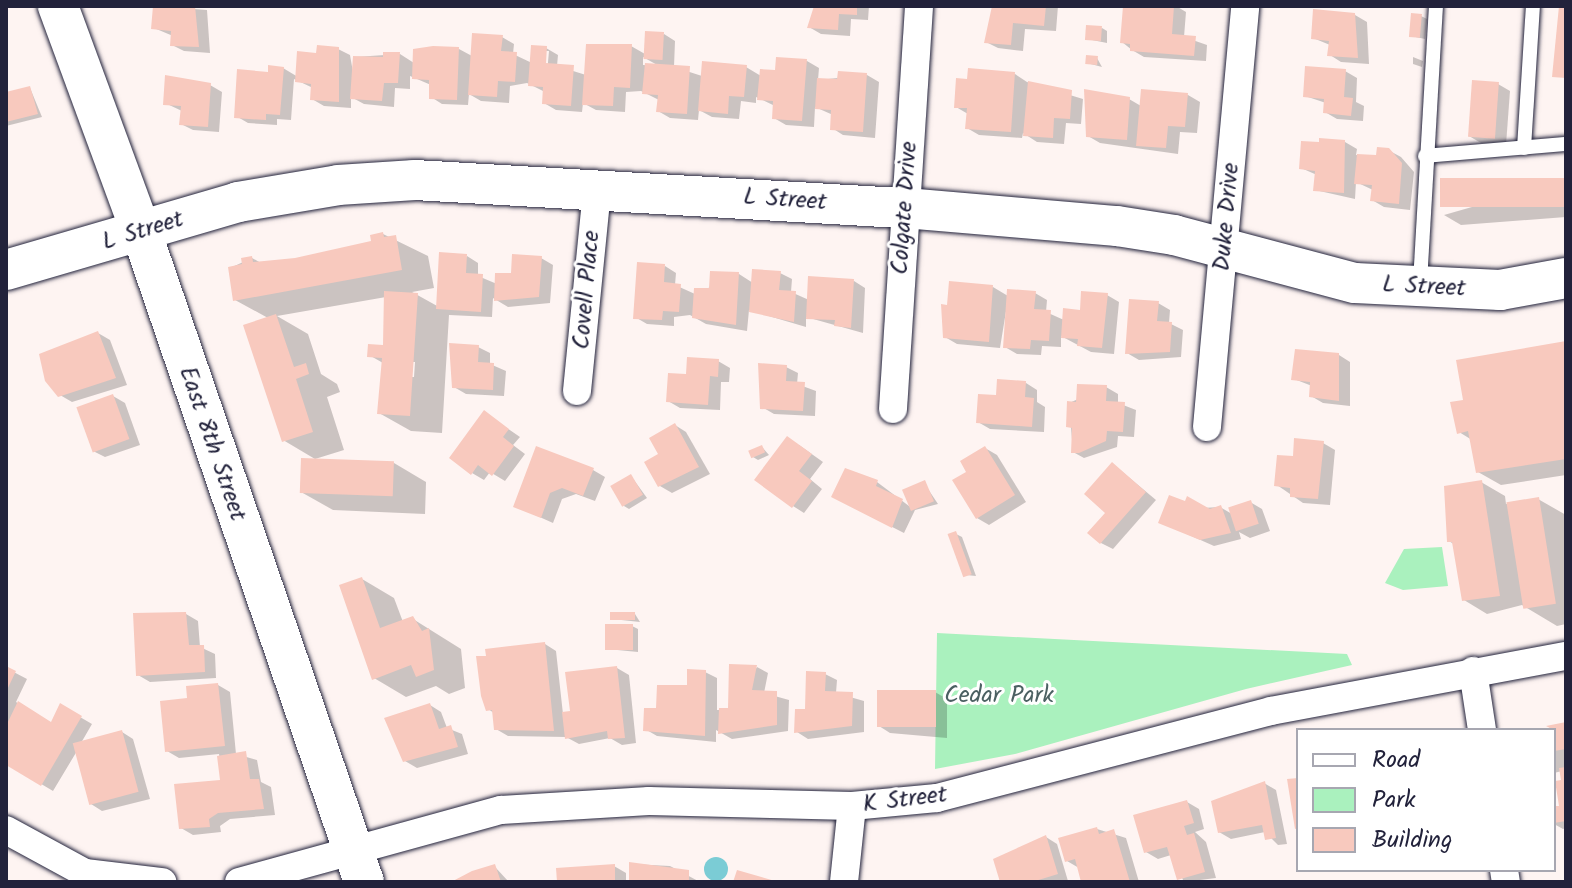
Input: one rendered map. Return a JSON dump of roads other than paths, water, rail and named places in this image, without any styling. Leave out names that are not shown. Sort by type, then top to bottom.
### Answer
[{"type":"street","name":"East 8th Street","points":[[58,6],[142,234],[359,866]]},
{"type":"street","name":"Colgate Drive","points":[[893,409],[919,6]]},
{"type":"street","name":"Duke Drive","points":[[1207,427],[1245,6]]},
{"type":"street","name":"L Street","points":[[6,270],[142,234],[238,202],[338,185],[415,180],[905,208],[1117,226],[1174,235],[1225,252],[1355,283],[1500,290],[1566,278]]},
{"type":"street","name":"Covell Place","points":[[577,391],[597,189]]},
{"type":"street","name":"K Street","points":[[239,882],[359,866],[453,820],[548,806],[649,801],[852,806],[937,798],[1192,729],[1473,671],[1566,656]]},
{"type":"street","points":[[1473,671],[1482,728]]},
{"type":"street","points":[[844,882],[852,806]]},
{"type":"street","points":[[6,830],[84,878],[162,882]]},
{"type":"lane","points":[[1420,288],[1425,156],[1436,6]]},
{"type":"lane","points":[[1524,148],[1533,6]]},
{"type":"lane","points":[[1425,156],[1566,144]]},
{"type":"water","points":[[716,857],[725,860],[728,869],[725,878],[716,881],[707,878],[704,869],[707,860]]},
{"type":"park label","name":"Cedar Park","points":[[999,696]]}]
